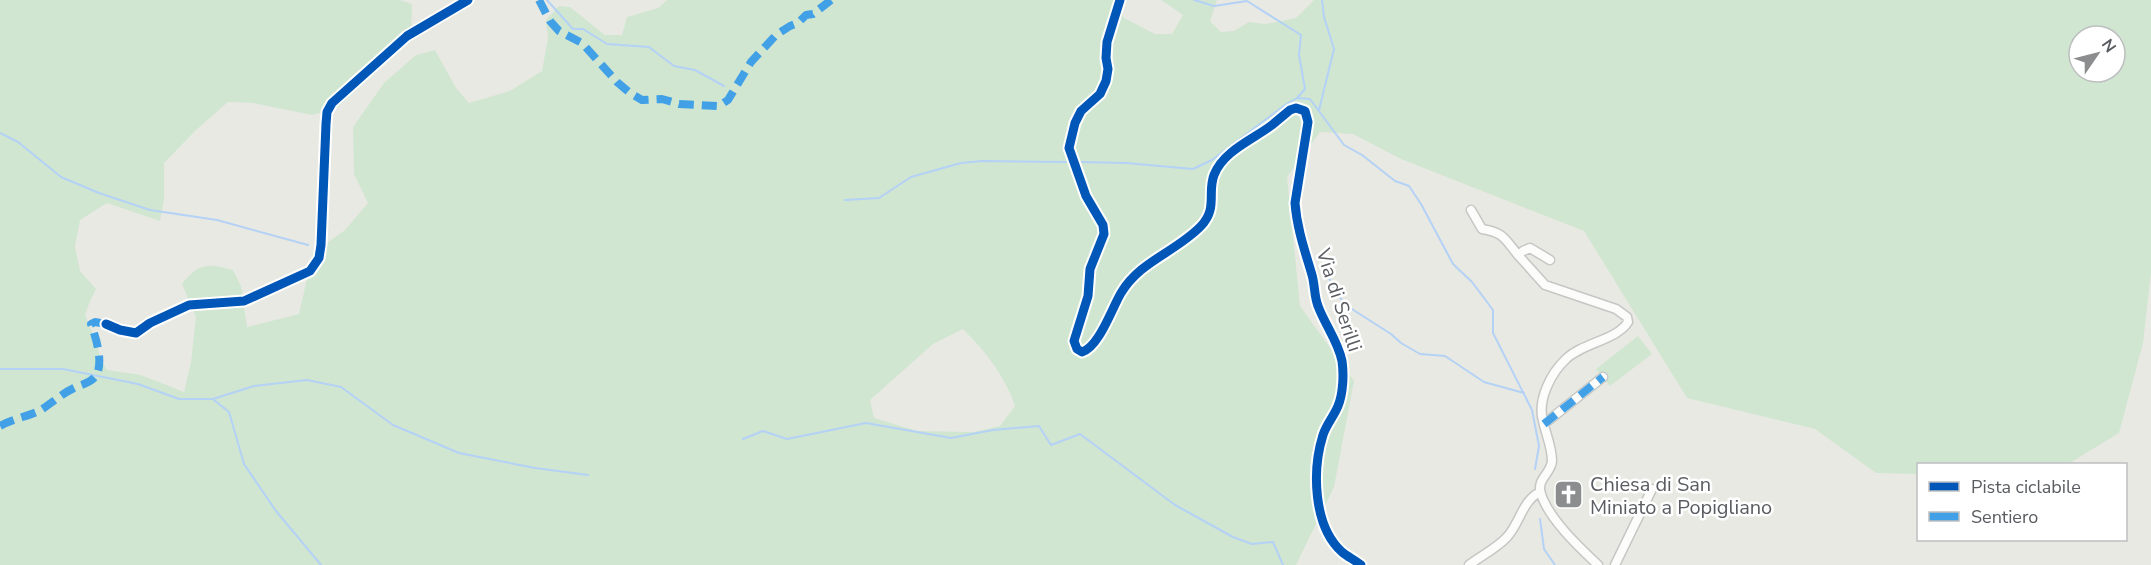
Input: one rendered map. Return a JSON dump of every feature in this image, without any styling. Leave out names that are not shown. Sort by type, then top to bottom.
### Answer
[{"type":"street","points":[[106,324],[136,333],[150,323],[189,304],[244,301],[310,271],[318,258],[321,246],[327,112],[332,104],[407,36],[468,0]]},
{"type":"street","name":"Via di Serilli","points":[[1120,0],[1107,42],[1106,81],[1100,94],[1081,111],[1075,123],[1069,148],[1086,196],[1104,225],[1104,234],[1090,269],[1088,296],[1074,341],[1077,349],[1082,352],[1092,347],[1119,295],[1143,267],[1181,242],[1203,224],[1212,204],[1214,173],[1232,152],[1290,110],[1296,108],[1305,111],[1308,122],[1295,203],[1296,216],[1303,249],[1312,274],[1317,305],[1332,333],[1342,362],[1342,391],[1338,407],[1323,436],[1318,468],[1317,502],[1324,528],[1342,551],[1361,565]]},
{"type":"street","points":[[1471,210],[1482,229],[1494,230],[1508,242],[1525,265],[1545,285],[1616,309],[1627,317],[1628,322],[1619,332],[1580,349],[1562,363],[1548,385],[1542,401],[1544,424],[1550,443],[1551,463],[1542,478],[1539,486],[1540,492],[1556,518],[1598,565]]},
{"type":"street","points":[[1518,255],[1530,248],[1550,260]]},
{"type":"street","points":[[1544,424],[1603,377]]},
{"type":"street","points":[[1615,565],[1652,489]]},
{"type":"street","points":[[1469,565],[1509,535],[1519,515],[1534,495],[1540,492]]},
{"type":"green space","points":[[0,0],[400,0],[412,4],[411,40],[337,108],[312,115],[253,103],[228,102],[196,130],[164,163],[164,199],[160,221],[107,203],[80,220],[75,247],[80,271],[96,289],[85,315],[101,360],[107,370],[141,375],[184,392],[191,362],[196,317],[182,284],[188,277],[204,266],[233,270],[241,286],[247,327],[299,314],[313,253],[345,230],[368,203],[354,174],[353,127],[384,83],[416,55],[435,50],[456,88],[469,103],[510,91],[542,71],[548,38],[546,20],[559,6],[570,7],[605,35],[622,35],[627,17],[658,8],[667,0],[1124,0],[1121,10],[1124,18],[1155,34],[1172,34],[1183,15],[1161,0],[1217,0],[1210,21],[1221,32],[1234,31],[1249,22],[1266,24],[1296,18],[1314,0],[2151,0],[2151,272],[2143,343],[2119,433],[2070,463],[1917,463],[1917,474],[1876,473],[1815,429],[1687,398],[1584,231],[1401,159],[1353,134],[1320,132],[1287,177],[1300,306],[1354,381],[1334,487],[1296,565],[0,565]],"holes":[[[963,329],[994,365],[1006,384],[1015,406],[1000,426],[974,432],[917,431],[874,418],[870,400],[933,344]]]},
{"type":"green space","points":[[1638,336],[1652,354],[1610,386],[1596,369]]},
{"type":"waterway","points":[[547,0],[573,29],[583,29],[607,44],[649,47],[674,66],[695,70],[724,86]]},
{"type":"waterway","points":[[1194,0],[1214,6],[1247,1],[1301,35],[1299,55],[1305,89],[1297,98]]},
{"type":"waterway","points":[[1319,110],[1334,49],[1324,17],[1322,0]]},
{"type":"waterway","points":[[1080,162],[1126,163],[1193,169],[1212,160],[1285,105],[1297,98],[1310,99],[1344,145],[1362,155],[1395,181],[1409,186],[1453,264],[1472,282],[1493,310],[1493,333],[1532,410],[1539,446],[1535,469]]},
{"type":"waterway","points":[[0,133],[18,142],[61,177],[99,193],[150,210],[217,220],[308,245]]},
{"type":"waterway","points":[[845,200],[879,198],[911,177],[961,163],[1066,162]]},
{"type":"waterway","points":[[1322,266],[1344,304],[1401,343],[1420,354],[1445,356],[1484,382],[1524,393]]},
{"type":"waterway","points":[[0,369],[63,369],[138,384],[179,399],[213,399],[254,386],[307,380],[341,387],[393,425],[459,453],[535,468],[588,475]]},
{"type":"waterway","points":[[214,400],[229,412],[244,464],[276,511],[321,565]]},
{"type":"waterway","points":[[743,439],[763,431],[787,439],[866,423],[951,438],[993,430],[1039,426],[1051,445],[1080,434],[1175,505],[1233,537],[1252,544],[1273,542],[1283,565]]},
{"type":"waterway","points":[[1540,519],[1544,549],[1555,565]]},
{"type":"marked path","points":[[539,0],[550,21],[559,31],[582,43],[630,93],[642,100],[662,99],[679,104],[719,106],[728,100],[751,62],[776,35],[798,23],[806,15],[813,14],[831,0]]},
{"type":"marked path","points":[[0,426],[39,411],[69,390],[92,379],[99,368],[99,356],[91,324],[95,322],[106,324]]},
{"type":"marked path","points":[[1544,424],[1603,377]]},
{"type":"cycle path","points":[[106,324],[136,333],[150,323],[189,305],[244,301],[310,271],[319,258],[321,245],[326,124],[327,112],[332,103],[407,36],[468,0]]},
{"type":"cycle path","points":[[1120,0],[1107,42],[1106,81],[1100,94],[1081,111],[1075,123],[1069,148],[1086,196],[1103,225],[1104,234],[1090,269],[1088,296],[1074,341],[1077,349],[1082,352],[1094,343],[1121,293],[1138,273],[1201,226],[1211,207],[1214,175],[1224,159],[1290,110],[1296,108],[1305,111],[1308,122],[1295,203],[1296,213],[1317,302],[1338,347],[1343,372],[1340,401],[1324,431],[1319,449],[1318,497],[1320,513],[1332,541],[1342,552],[1361,565]]},
{"type":"place","name":"Chiesa di San Miniato a Popigliano","points":[[1569,495]]}]
